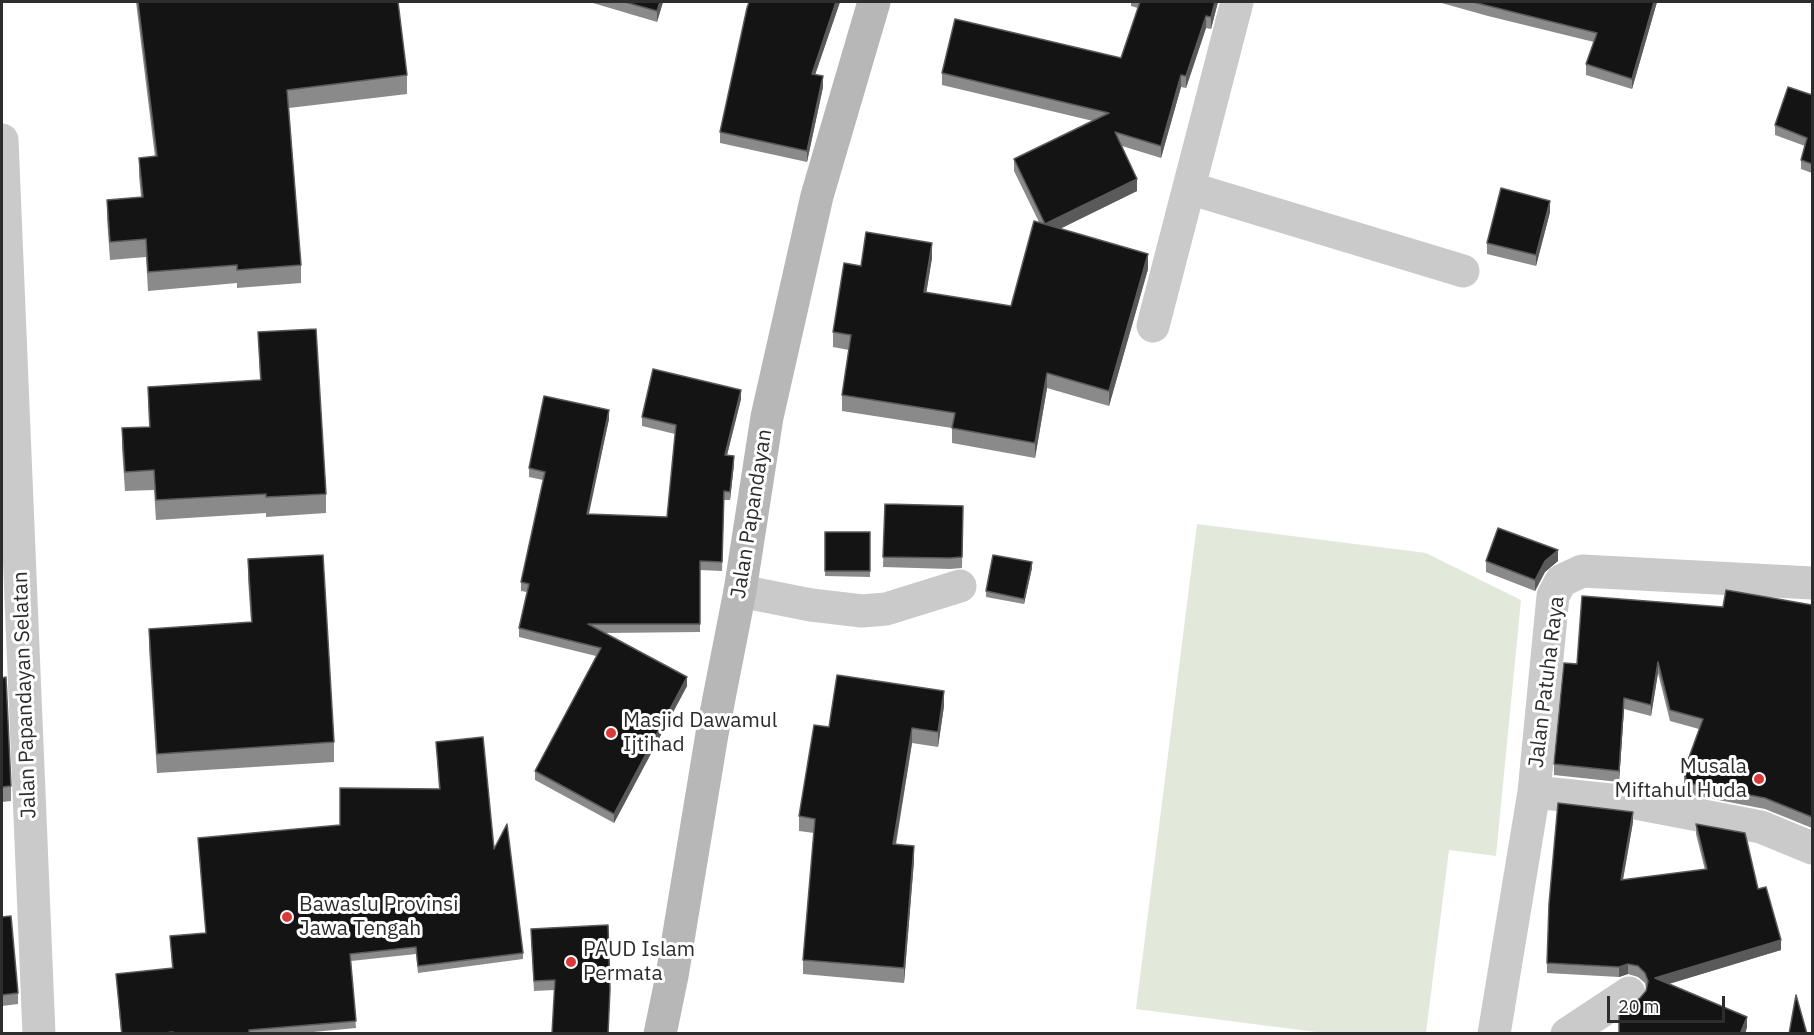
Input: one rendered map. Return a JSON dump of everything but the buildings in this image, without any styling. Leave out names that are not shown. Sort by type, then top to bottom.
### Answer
[{"type":"main road","name":"Jalan Papandayan","points":[[660,1034],[672,976],[712,734],[740,591],[767,417],[817,196],[874,2]]},
{"type":"street","points":[[1153,326],[1237,2]]},
{"type":"street","name":"Jalan Papandayan Selatan","points":[[2,140],[39,1034]]},
{"type":"street","points":[[1189,188],[1463,271]]},
{"type":"street","name":"Jalan Patuha Raya","points":[[1494,1034],[1534,792],[1553,596],[1561,581],[1582,571],[1812,583]]},
{"type":"street","points":[[740,591],[811,606],[862,611],[886,609],[960,586]]},
{"type":"street","points":[[1534,792],[1630,802],[1761,827],[1812,848]]},
{"type":"street","points":[[1567,1034],[1629,993]]},
{"type":"shaded area","points":[[1197,524],[1426,553],[1521,600],[1496,856],[1449,850],[1426,1033],[1324,1033],[1136,1009]]},
{"type":"place","name":"Masjid Dawamul Ijtihad","points":[[611,733]]},
{"type":"place","name":"Musala Miftahul Huda","points":[[1759,779]]},
{"type":"place","name":"Bawaslu Provinsi Jawa Tengah","points":[[287,917]]},
{"type":"place","name":"PAUD Islam Permata","points":[[571,962]]}]
